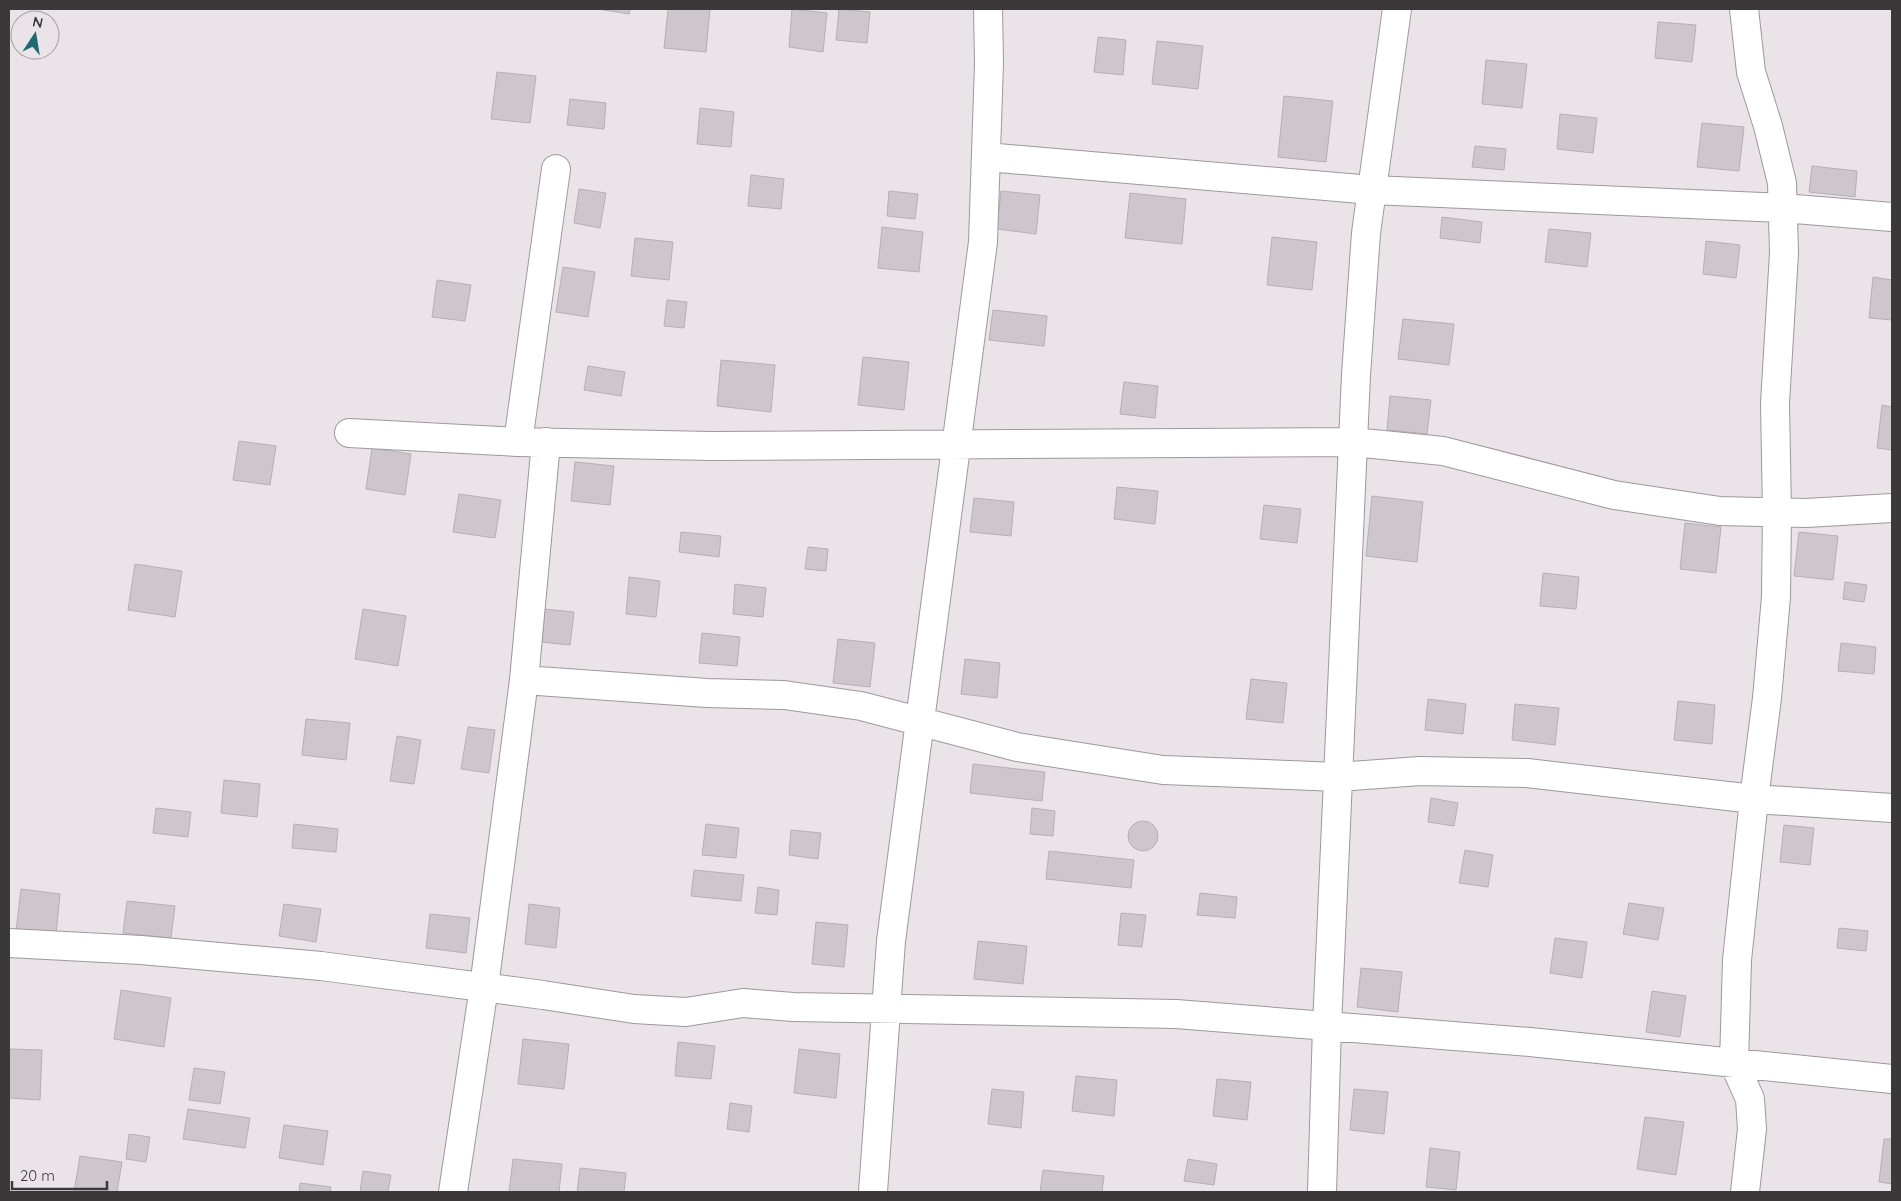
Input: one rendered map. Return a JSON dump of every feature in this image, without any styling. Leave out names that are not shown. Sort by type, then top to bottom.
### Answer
[{"type":"street","points":[[873,1192],[891,941],[982,242],[990,64],[988,9]]},
{"type":"street","points":[[1322,1192],[1327,1026],[1356,375],[1366,233],[1397,9]]},
{"type":"street","points":[[1744,9],[1751,72],[1768,126],[1782,183],[1784,253],[1775,403],[1776,598],[1767,698],[1737,960],[1734,1063],[1750,1099],[1752,1122],[1745,1192]]},
{"type":"street","points":[[986,157],[1372,190],[1783,208],[1892,217]]},
{"type":"street","points":[[518,442],[556,169]]},
{"type":"street","points":[[349,432],[518,442],[710,446],[956,446],[1353,442],[1443,451],[1614,495],[1720,511],[1806,513],[1892,508]]},
{"type":"street","points":[[453,1192],[484,987],[524,680],[546,442]]},
{"type":"street","points":[[524,680],[707,693],[784,695],[861,706],[1017,747],[1163,770],[1338,777],[1420,771],[1527,773],[1754,799],[1892,808]]},
{"type":"street","points":[[9,943],[141,950],[321,966],[634,1009],[686,1012],[743,1004],[1176,1014],[1530,1042],[1892,1079]]},
{"type":"building","points":[[598,9],[630,9],[629,14]]},
{"type":"building","points":[[668,9],[710,9],[706,52],[664,48]]},
{"type":"building","points":[[792,9],[827,13],[823,52],[789,47]]},
{"type":"building","points":[[839,9],[870,12],[867,43],[836,40]]},
{"type":"building","points":[[1658,22],[1696,25],[1692,62],[1655,58]]},
{"type":"building","points":[[1098,37],[1126,40],[1123,75],[1094,72]]},
{"type":"building","points":[[1157,41],[1203,46],[1198,89],[1152,84]]},
{"type":"building","points":[[1486,60],[1527,64],[1522,108],[1482,104]]},
{"type":"building","points":[[497,72],[536,76],[530,123],[491,119]]},
{"type":"building","points":[[1284,96],[1333,101],[1326,162],[1278,157]]},
{"type":"building","points":[[570,99],[606,103],[604,129],[567,125]]},
{"type":"building","points":[[700,108],[734,112],[731,147],[697,144]]},
{"type":"building","points":[[1560,114],[1597,118],[1593,153],[1557,149]]},
{"type":"building","points":[[1702,123],[1744,127],[1739,171],[1697,167]]},
{"type":"building","points":[[1475,146],[1506,149],[1504,170],[1472,167]]},
{"type":"building","points":[[1812,166],[1857,171],[1855,197],[1809,192]]},
{"type":"building","points":[[751,175],[784,179],[781,209],[748,206]]},
{"type":"building","points":[[579,189],[606,193],[600,228],[574,223]]},
{"type":"building","points":[[889,191],[918,194],[915,219],[887,216]]},
{"type":"building","points":[[1001,191],[1040,195],[1036,234],[997,229]]},
{"type":"building","points":[[1130,193],[1186,199],[1182,244],[1125,238]]},
{"type":"building","points":[[1442,217],[1482,222],[1480,243],[1440,238]]},
{"type":"building","points":[[882,227],[923,232],[919,272],[878,268]]},
{"type":"building","points":[[1549,229],[1591,233],[1587,267],[1545,262]]},
{"type":"building","points":[[1272,237],[1317,242],[1312,290],[1267,285]]},
{"type":"building","points":[[635,238],[673,242],[669,280],[631,276]]},
{"type":"building","points":[[1706,241],[1740,245],[1736,278],[1703,274]]},
{"type":"building","points":[[563,267],[595,272],[588,317],[556,312]]},
{"type":"building","points":[[1873,277],[1892,280],[1892,320],[1869,318]]},
{"type":"building","points":[[437,280],[471,285],[465,321],[432,317]]},
{"type":"building","points":[[667,300],[687,302],[684,328],[664,326]]},
{"type":"building","points":[[993,310],[1047,316],[1044,346],[989,340]]},
{"type":"building","points":[[1403,319],[1454,324],[1449,365],[1398,359]]},
{"type":"building","points":[[863,357],[909,362],[904,410],[858,405]]},
{"type":"building","points":[[721,360],[775,365],[771,412],[717,406]]},
{"type":"building","points":[[588,366],[625,372],[621,396],[584,390]]},
{"type":"building","points":[[1124,382],[1158,386],[1155,418],[1120,414]]},
{"type":"building","points":[[1390,396],[1431,400],[1427,434],[1387,430]]},
{"type":"building","points":[[1882,405],[1892,407],[1892,450],[1877,448]]},
{"type":"building","points":[[239,441],[276,446],[270,485],[233,480]]},
{"type":"building","points":[[372,448],[411,454],[405,495],[366,489]]},
{"type":"building","points":[[575,462],[614,466],[610,505],[571,501]]},
{"type":"building","points":[[1117,487],[1158,491],[1155,524],[1114,519]]},
{"type":"building","points":[[459,494],[501,500],[495,538],[453,532]]},
{"type":"building","points":[[1372,496],[1423,502],[1417,562],[1366,556]]},
{"type":"building","points":[[974,498],[1014,502],[1011,536],[970,532]]},
{"type":"building","points":[[1264,505],[1301,509],[1297,543],[1260,539]]},
{"type":"building","points":[[1685,523],[1721,527],[1716,573],[1680,569]]},
{"type":"building","points":[[681,532],[721,536],[719,557],[679,552]]},
{"type":"building","points":[[1799,532],[1838,536],[1833,580],[1794,576]]},
{"type":"building","points":[[808,547],[828,549],[826,571],[805,569]]},
{"type":"building","points":[[135,564],[182,571],[175,617],[128,610]]},
{"type":"building","points":[[1543,573],[1579,577],[1576,609],[1540,606]]},
{"type":"building","points":[[629,577],[660,581],[656,617],[626,614]]},
{"type":"building","points":[[1845,582],[1867,585],[1864,602],[1843,599]]},
{"type":"building","points":[[735,584],[766,588],[763,617],[733,614]]},
{"type":"building","points":[[363,609],[406,616],[398,666],[355,659]]},
{"type":"building","points":[[544,609],[574,612],[570,645],[541,642]]},
{"type":"building","points":[[702,633],[740,637],[737,666],[699,663]]},
{"type":"building","points":[[838,639],[875,643],[870,687],[833,683]]},
{"type":"building","points":[[1841,643],[1876,647],[1874,674],[1838,671]]},
{"type":"building","points":[[965,659],[1000,663],[997,698],[961,694]]},
{"type":"building","points":[[1251,679],[1287,683],[1283,723],[1246,719]]},
{"type":"building","points":[[1428,699],[1466,704],[1463,734],[1425,730]]},
{"type":"building","points":[[1678,701],[1715,705],[1712,744],[1674,740]]},
{"type":"building","points":[[1515,704],[1559,708],[1555,745],[1512,740]]},
{"type":"building","points":[[306,719],[350,723],[346,760],[302,755]]},
{"type":"building","points":[[468,727],[495,730],[489,773],[461,769]]},
{"type":"building","points":[[397,736],[421,740],[414,784],[390,781]]},
{"type":"building","points":[[973,764],[1045,772],[1042,801],[970,793]]},
{"type":"building","points":[[224,780],[260,784],[257,817],[221,813]]},
{"type":"building","points":[[1431,798],[1458,803],[1454,826],[1428,822]]},
{"type":"building","points":[[156,808],[191,812],[188,837],[153,833]]},
{"type":"building","points":[[1032,808],[1055,811],[1053,836],[1030,834]]},
{"type":"building","points":[[1143,821],[1154,825],[1158,836],[1154,847],[1143,851],[1132,847],[1128,836],[1132,825]]},
{"type":"building","points":[[294,824],[338,829],[336,852],[292,848]]},
{"type":"building","points":[[706,824],[739,828],[736,858],[702,855]]},
{"type":"building","points":[[1784,825],[1814,828],[1810,865],[1780,862]]},
{"type":"building","points":[[791,830],[821,833],[818,859],[789,855]]},
{"type":"building","points":[[1465,850],[1493,855],[1488,887],[1459,883]]},
{"type":"building","points":[[1049,851],[1134,860],[1131,888],[1046,879]]},
{"type":"building","points":[[694,870],[744,875],[741,901],[691,896]]},
{"type":"building","points":[[758,887],[779,890],[777,915],[755,913]]},
{"type":"building","points":[[21,889],[60,894],[56,935],[16,931]]},
{"type":"building","points":[[1200,893],[1237,897],[1235,918],[1197,915]]},
{"type":"building","points":[[127,901],[175,906],[171,938],[123,933]]},
{"type":"building","points":[[1629,903],[1664,908],[1658,940],[1623,934]]},
{"type":"building","points":[[284,904],[321,909],[316,942],[279,936]]},
{"type":"building","points":[[529,904],[560,908],[556,948],[525,944]]},
{"type":"building","points":[[1121,913],[1146,915],[1142,947],[1118,945]]},
{"type":"building","points":[[430,914],[470,918],[466,953],[426,948]]},
{"type":"building","points":[[816,922],[848,925],[844,967],[812,964]]},
{"type":"building","points":[[1839,928],[1868,931],[1866,951],[1837,948]]},
{"type":"building","points":[[1555,938],[1587,942],[1582,978],[1550,973]]},
{"type":"building","points":[[978,941],[1027,946],[1023,984],[974,979]]},
{"type":"building","points":[[1361,968],[1402,972],[1398,1012],[1357,1007]]},
{"type":"building","points":[[121,990],[171,998],[164,1047],[114,1039]]},
{"type":"building","points":[[1652,991],[1686,996],[1680,1037],[1646,1032]]},
{"type":"building","points":[[523,1039],[569,1044],[564,1089],[518,1084]]},
{"type":"building","points":[[678,1042],[715,1046],[711,1079],[675,1076]]},
{"type":"building","points":[[9,1049],[42,1050],[40,1100],[9,1098]]},
{"type":"building","points":[[799,1049],[840,1054],[836,1098],[794,1093]]},
{"type":"building","points":[[194,1068],[225,1072],[220,1104],[189,1100]]},
{"type":"building","points":[[1076,1076],[1117,1080],[1114,1116],[1072,1111]]},
{"type":"building","points":[[1217,1079],[1251,1082],[1247,1120],[1213,1116]]},
{"type":"building","points":[[992,1089],[1024,1092],[1021,1128],[988,1124]]},
{"type":"building","points":[[1354,1089],[1388,1092],[1384,1134],[1350,1130]]},
{"type":"building","points":[[730,1103],[752,1106],[749,1132],[727,1129]]},
{"type":"building","points":[[188,1109],[250,1118],[245,1148],[183,1139]]},
{"type":"building","points":[[1645,1117],[1684,1122],[1676,1175],[1637,1169]]},
{"type":"building","points":[[284,1125],[328,1131],[323,1165],[279,1158]]},
{"type":"building","points":[[129,1134],[150,1137],[146,1162],[126,1159]]},
{"type":"building","points":[[1884,1139],[1892,1139],[1892,1184],[1879,1182]]},
{"type":"building","points":[[1430,1148],[1460,1152],[1456,1190],[1426,1187]]},
{"type":"building","points":[[80,1156],[122,1162],[117,1192],[74,1192]]},
{"type":"building","points":[[513,1159],[562,1164],[559,1192],[509,1192]]},
{"type":"building","points":[[1188,1159],[1217,1164],[1214,1185],[1184,1181]]},
{"type":"building","points":[[580,1168],[626,1173],[624,1192],[577,1192]]},
{"type":"building","points":[[1043,1170],[1104,1176],[1102,1192],[1040,1192]]},
{"type":"building","points":[[363,1171],[391,1175],[388,1192],[360,1192]]},
{"type":"building","points":[[300,1183],[331,1187],[330,1192],[299,1192]]}]
